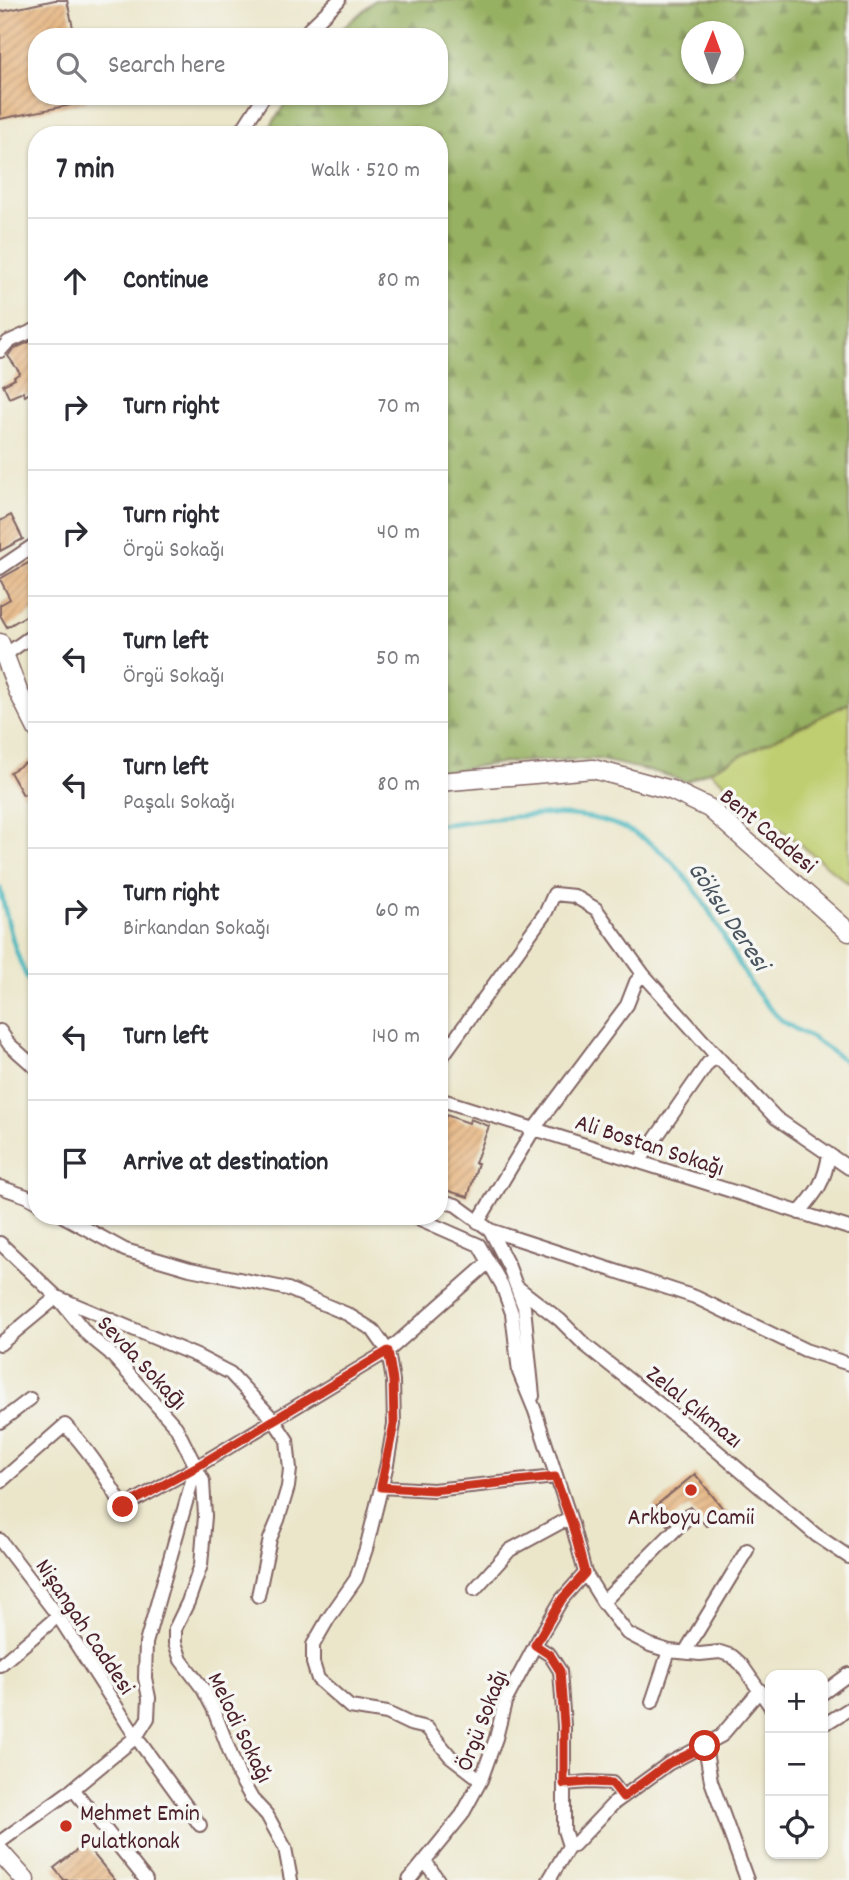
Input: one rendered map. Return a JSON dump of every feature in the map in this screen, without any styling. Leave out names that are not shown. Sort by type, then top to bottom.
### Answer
[{"type":"street","points":[[310,28],[339,0]]},
{"type":"street","points":[[245,126],[258,105]]},
{"type":"street","points":[[0,351],[8,342],[28,334]]},
{"type":"street","points":[[0,568],[28,549]]},
{"type":"street","points":[[28,636],[2,649],[28,711]]},
{"type":"street","name":"Bent Caddesi","points":[[448,781],[593,769],[671,790],[709,808],[849,932]]},
{"type":"street","points":[[448,1049],[546,912],[554,894],[574,895],[596,909],[643,974],[776,1118],[849,1168]]},
{"type":"street","points":[[478,1222],[534,1129],[627,1005],[636,982],[643,974]]},
{"type":"street","points":[[0,1031],[9,1044],[28,1061]]},
{"type":"street","points":[[639,1162],[708,1063],[717,1057]]},
{"type":"street","name":"Ali Bostan Sokağı","points":[[448,1102],[849,1228]]},
{"type":"street","points":[[799,1213],[818,1191],[827,1169],[829,1154]]},
{"type":"street","points":[[0,1187],[28,1197]]},
{"type":"street","points":[[448,1203],[456,1205],[490,1230],[695,1297],[805,1350],[849,1364]]},
{"type":"street","points":[[79,1225],[125,1250],[190,1269],[288,1289],[348,1314],[373,1330],[388,1351],[393,1381],[394,1424],[366,1549],[356,1579],[313,1645],[313,1663],[318,1679],[350,1707],[387,1713],[410,1724],[427,1728],[450,1756],[481,1780]]},
{"type":"street","points":[[433,1225],[479,1245],[502,1286],[512,1313],[519,1372],[535,1411],[585,1573],[603,1602],[627,1633],[650,1645],[669,1651],[700,1654],[720,1651],[732,1656],[741,1664],[765,1698]]},
{"type":"street","points":[[490,1230],[524,1307],[535,1411]]},
{"type":"street","name":"Sevda Sokaḡı","points":[[0,1243],[57,1297],[88,1335],[109,1352],[176,1427],[196,1467]]},
{"type":"street","points":[[0,1482],[65,1426],[80,1440],[123,1507],[196,1467],[388,1351],[489,1262]]},
{"type":"street","name":"Zelal Çıkmazı","points":[[516,1286],[561,1320],[585,1345],[702,1438],[816,1535],[849,1557]]},
{"type":"street","points":[[0,1344],[57,1297],[197,1356],[230,1373],[273,1419],[287,1440],[290,1469],[288,1487],[270,1539],[258,1596]]},
{"type":"street","points":[[0,1422],[30,1399]]},
{"type":"street","points":[[0,1842],[136,1737],[148,1718],[146,1643],[196,1467]]},
{"type":"street","name":"Melodi Sokağı","points":[[196,1467],[203,1481],[205,1516],[201,1565],[175,1629],[175,1643],[181,1660],[203,1689],[213,1708],[239,1776],[252,1799],[267,1815],[285,1847],[290,1880]]},
{"type":"street","points":[[381,1487],[433,1490],[555,1477]]},
{"type":"street","points":[[603,1602],[688,1517]]},
{"type":"street","points":[[475,1589],[510,1550],[569,1518]]},
{"type":"street","name":"Nişangah Caddesi","points":[[0,1540],[58,1616],[136,1737],[200,1825]]},
{"type":"street","points":[[685,1652],[747,1550]]},
{"type":"street","name":"Örgü Sokağı","points":[[409,1880],[461,1815],[481,1780],[505,1702],[562,1599],[585,1573]]},
{"type":"street","points":[[0,1665],[58,1616]]},
{"type":"street","points":[[535,1645],[550,1655],[560,1671],[564,1725],[564,1830],[569,1846]]},
{"type":"street","points":[[652,1702],[669,1651]]},
{"type":"street","points":[[828,1689],[849,1674]]},
{"type":"street","points":[[549,1880],[569,1846],[574,1845],[613,1804],[668,1764],[721,1736],[760,1690]]},
{"type":"street","points":[[828,1722],[849,1709]]},
{"type":"street","points":[[705,1746],[711,1781],[747,1880]]},
{"type":"street","points":[[564,1784],[612,1783],[623,1797]]},
{"type":"street","points":[[72,1789],[146,1880]]},
{"type":"street","points":[[0,1852],[25,1880]]},
{"type":"street","points":[[425,1861],[438,1880]]},
{"type":"green space","points":[[375,0],[849,0],[849,703],[686,782],[597,759],[509,762],[448,771],[448,126],[271,126],[284,105],[448,105],[448,28],[343,28]]},
{"type":"green space","points":[[849,703],[849,884],[709,771]]},
{"type":"building","points":[[55,0],[67,0],[73,28],[28,28],[28,105],[71,105],[0,119],[0,12]]},
{"type":"building","points":[[28,343],[28,394],[25,396],[23,392],[9,398],[3,385],[20,373],[8,356],[13,349]]},
{"type":"building","points":[[11,515],[23,539],[0,551],[0,521]]},
{"type":"building","points":[[28,563],[28,614],[7,627],[0,615],[0,605],[10,599],[0,579]]},
{"type":"building","points":[[28,761],[28,792],[23,795],[10,772]]},
{"type":"building","points":[[448,1116],[469,1123],[470,1119],[489,1126],[475,1163],[478,1163],[468,1197],[448,1191]]},
{"type":"building","name":"Arkboyu Camii","points":[[695,1474],[729,1516],[706,1526],[690,1507],[667,1525],[653,1508]]},
{"type":"building","name":"Mehmet Emin Pulatkonak","points":[[85,1844],[115,1880],[64,1880],[54,1868]]},
{"type":"waterway","name":"Göksu Deresi","points":[[448,824],[522,816],[592,818],[624,828],[653,845],[682,873],[709,911],[748,980],[767,1005],[789,1026],[849,1064]]},
{"type":"waterway","name":"Göksu Deresi","points":[[0,888],[18,957],[28,979]]},
{"type":"place","name":"Arkboyu Camii","points":[[691,1490]]},
{"type":"place","name":"Mehmet Emin Pulatkonak","points":[[66,1826]]},
{"type":"route","points":[[123,1507],[196,1467],[388,1351],[393,1381],[394,1424],[381,1487],[433,1490],[555,1477],[572,1524],[585,1573],[562,1599],[535,1645],[550,1655],[560,1671],[564,1784],[612,1783],[623,1797],[668,1764],[705,1746]]}]
